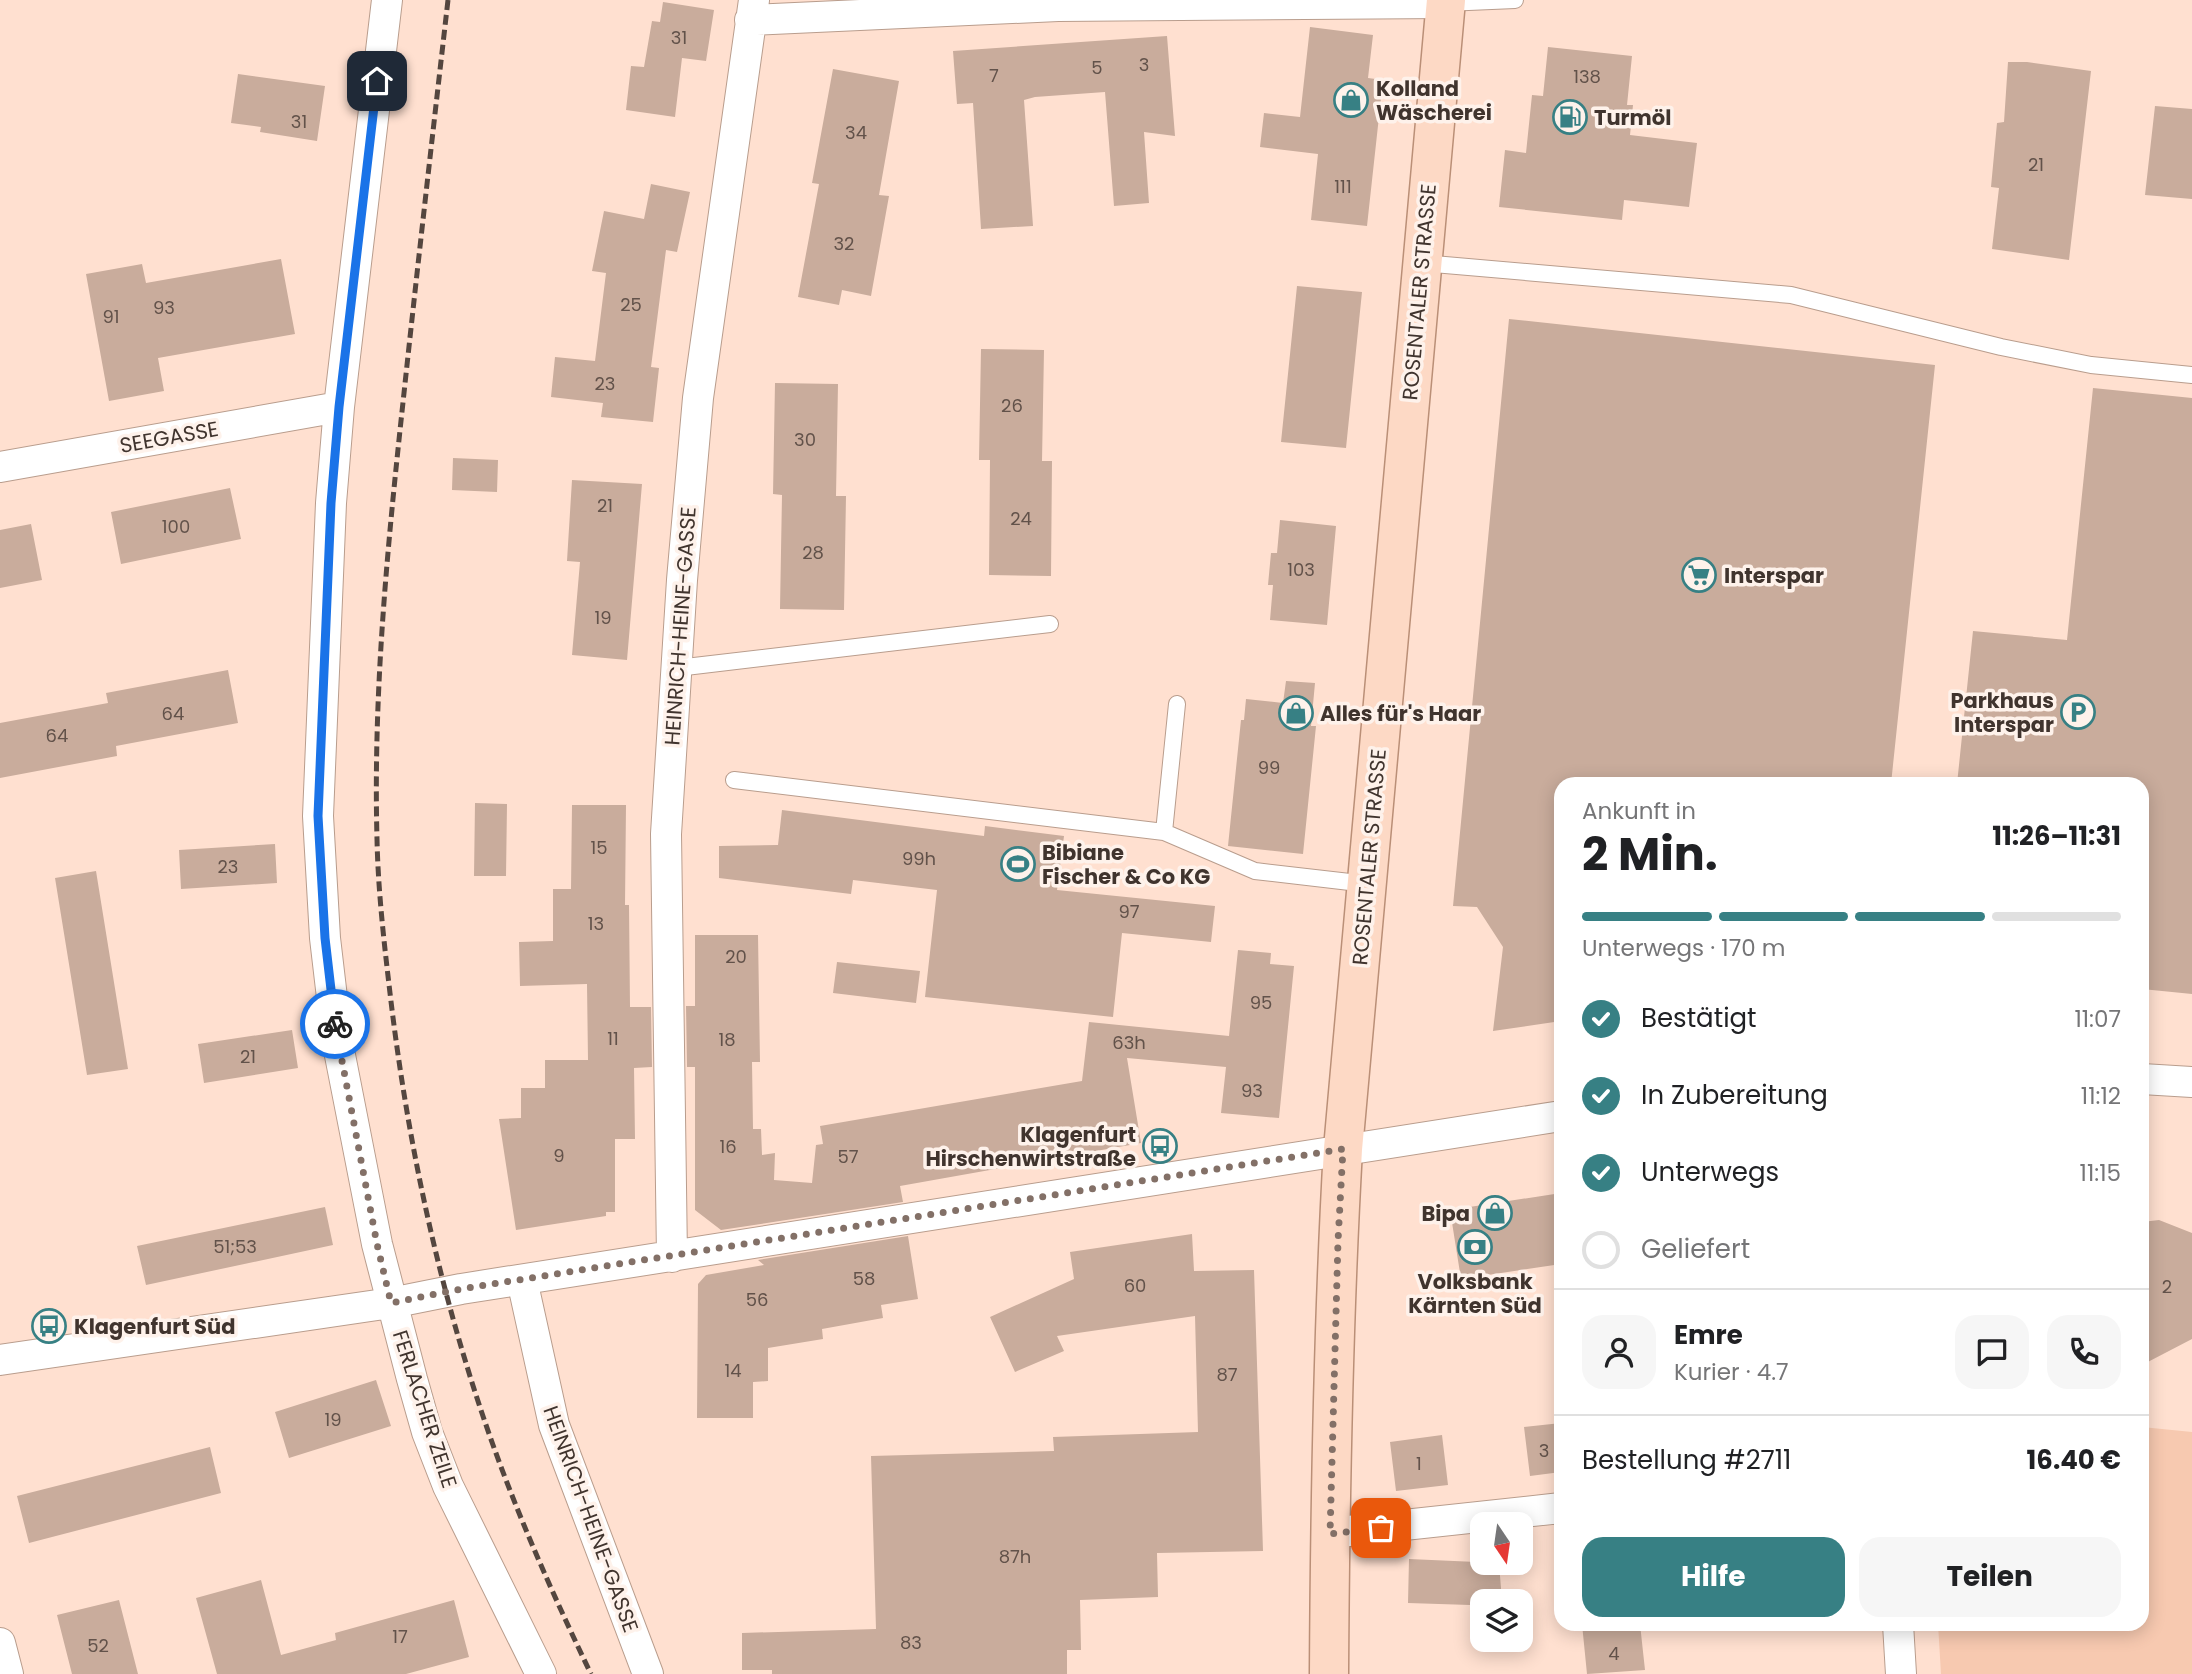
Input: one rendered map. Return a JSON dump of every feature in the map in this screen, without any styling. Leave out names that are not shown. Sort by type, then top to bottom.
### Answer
[{"type":"main road","name":"ROSENTALER STRASSE","points":[[1329,1674],[1330,1534],[1343,1149],[1446,1]]},
{"type":"street","name":"FERLACHER ZEILE","points":[[387,0],[339,407],[331,503],[318,816],[325,938],[337,1040],[377,1244],[412,1379],[437,1460],[541,1674]]},
{"type":"street","points":[[752,10],[1446,1]]},
{"type":"street","name":"HEINRICH-HEINE-GASSE","points":[[672,1257],[666,834],[698,398],[752,10]]},
{"type":"street","name":"SEEGASSE","points":[[0,467],[339,407]]},
{"type":"street","points":[[2149,1079],[2192,1082]]},
{"type":"street","points":[[0,1360],[391,1303],[1554,1117]]},
{"type":"street","name":"HEINRICH-HEINE-GASSE","points":[[522,1280],[554,1425],[648,1674]]},
{"type":"street","points":[[1330,1534],[1554,1509]]},
{"type":"street","points":[[1898,1631],[1901,1674]]},
{"type":"street","points":[[0,1643],[8,1674]]},
{"type":"lane","points":[[1446,1],[1515,0]]},
{"type":"lane","points":[[1422,263],[1791,295],[2001,347],[2091,365],[2192,375]]},
{"type":"lane","points":[[677,668],[1051,624]]},
{"type":"lane","points":[[1164,832],[1177,704]]},
{"type":"lane","points":[[734,780],[1164,832],[1255,871],[1367,884]]},
{"type":"shaded area","points":[[2149,1428],[2192,1432],[2192,1674],[1941,1674],[1938,1631],[2149,1631]]},
{"type":"building","points":[[663,2],[714,10],[706,61],[682,58],[675,117],[626,110],[631,66],[644,67],[652,21],[660,22]]},
{"type":"building","points":[[1310,27],[1373,35],[1368,78],[1383,80],[1367,226],[1311,220],[1318,154],[1260,147],[1264,113],[1300,117]]},
{"type":"building","points":[[1167,36],[1175,136],[1144,132],[1149,203],[1114,206],[1105,92],[1035,97],[1024,100],[1033,226],[981,229],[973,103],[957,104],[953,51]]},
{"type":"building","points":[[1548,47],[1632,56],[1627,105],[1633,105],[1630,135],[1697,143],[1689,207],[1624,200],[1622,220],[1499,207],[1505,150],[1526,153],[1532,95],[1543,96]]},
{"type":"building","points":[[2008,62],[2091,71],[2069,260],[1992,249],[1999,188],[1991,187],[1997,123],[2004,122]]},
{"type":"building","points":[[833,69],[899,81],[879,195],[889,196],[871,296],[842,290],[839,305],[798,297],[819,184],[812,183]]},
{"type":"building","points":[[238,74],[325,86],[317,141],[260,132],[261,127],[231,123]]},
{"type":"building","points":[[2155,106],[2192,109],[2192,199],[2145,195]]},
{"type":"building","points":[[651,184],[690,192],[677,252],[666,250],[651,367],[659,368],[653,422],[601,417],[603,403],[551,397],[555,357],[595,361],[606,273],[592,271],[604,211],[644,219]]},
{"type":"building","points":[[281,259],[295,334],[158,358],[164,391],[109,401],[86,274],[142,264],[146,283]]},
{"type":"building","points":[[1297,286],[1362,292],[1346,448],[1281,442]]},
{"type":"building","name":"Interspar","points":[[1509,319],[1935,365],[1892,777],[1554,777],[1554,1022],[1493,1031],[1503,947],[1477,907],[1453,906]]},
{"type":"building","points":[[981,349],[1044,350],[1042,461],[1052,461],[1051,576],[989,575],[990,460],[979,460]]},
{"type":"building","points":[[775,383],[838,384],[836,496],[846,496],[844,610],[780,609],[782,495],[773,494]]},
{"type":"building","name":"Parkhaus Interspar","points":[[2093,388],[2192,398],[2192,994],[2149,990],[2149,777],[1958,777],[1973,631],[2067,640]]},
{"type":"building","points":[[453,458],[498,460],[497,492],[452,490]]},
{"type":"building","points":[[572,480],[642,484],[627,660],[572,655],[580,562],[567,561]]},
{"type":"building","points":[[230,488],[241,539],[121,564],[111,512]]},
{"type":"building","points":[[1280,520],[1336,526],[1327,625],[1270,620],[1273,585],[1268,585],[1271,553],[1277,553]]},
{"type":"building","points":[[31,524],[42,580],[0,588],[0,530]]},
{"type":"building","points":[[228,670],[238,723],[116,746],[117,756],[0,778],[0,723],[108,703],[106,693]]},
{"type":"building","points":[[1286,681],[1315,683],[1311,726],[1316,726],[1303,854],[1228,846],[1241,720],[1244,720],[1246,699],[1283,703]]},
{"type":"building","points":[[475,803],[507,804],[506,876],[474,876]]},
{"type":"building","points":[[572,805],[626,805],[625,905],[629,905],[630,1007],[651,1007],[652,1067],[634,1068],[635,1139],[615,1139],[615,1212],[606,1212],[606,1216],[516,1230],[499,1119],[521,1118],[521,1088],[545,1088],[545,1060],[588,1060],[587,984],[520,986],[519,942],[553,941],[553,889],[571,889]]},
{"type":"building","points":[[782,810],[984,836],[985,826],[1064,836],[1057,890],[1215,906],[1211,942],[1122,933],[1113,1017],[925,997],[937,890],[853,880],[851,894],[719,878],[719,846],[778,845]]},
{"type":"building","points":[[275,844],[277,883],[181,889],[179,850]]},
{"type":"building","points":[[96,871],[128,1069],[87,1075],[55,878]]},
{"type":"building","points":[[695,935],[758,935],[760,1062],[752,1062],[753,1129],[761,1129],[762,1155],[775,1153],[774,1180],[812,1183],[816,1145],[823,1144],[820,1126],[1082,1081],[1089,1022],[1229,1036],[1238,950],[1271,953],[1270,964],[1294,966],[1279,1118],[1221,1113],[1226,1067],[1127,1058],[1141,1143],[900,1186],[903,1202],[721,1230],[695,1210],[695,1067],[687,1067],[686,1006],[695,1006]]},
{"type":"building","points":[[837,962],[920,971],[916,1003],[833,993]]},
{"type":"building","points":[[292,1030],[298,1068],[204,1083],[198,1044]]},
{"type":"building","points":[[1554,1194],[1554,1265],[1461,1279],[1450,1210]]},
{"type":"building","points":[[325,1207],[333,1245],[146,1285],[137,1246]]},
{"type":"building","points":[[2159,1220],[2192,1233],[2192,1339],[2149,1361],[2149,1221]]},
{"type":"building","points":[[1192,1234],[1194,1271],[1254,1270],[1263,1551],[1157,1553],[1158,1597],[1080,1600],[1081,1650],[1067,1650],[1067,1674],[772,1674],[772,1670],[742,1670],[742,1633],[876,1629],[871,1456],[1054,1451],[1053,1437],[1198,1432],[1195,1316],[1057,1336],[1064,1351],[1015,1372],[990,1317],[1074,1279],[1070,1252]]},
{"type":"building","points":[[908,1236],[918,1299],[881,1305],[883,1318],[822,1329],[823,1339],[768,1348],[768,1381],[753,1382],[753,1418],[697,1418],[698,1284],[706,1275],[764,1265],[758,1260]]},
{"type":"building","points":[[376,1380],[391,1426],[289,1458],[275,1412]]},
{"type":"building","points":[[1554,1424],[1554,1473],[1530,1476],[1524,1427]]},
{"type":"building","points":[[1442,1435],[1448,1485],[1396,1491],[1390,1442]]},
{"type":"building","points":[[210,1447],[221,1493],[29,1543],[17,1496]]},
{"type":"building","points":[[1409,1559],[1470,1562],[1470,1575],[1500,1575],[1501,1589],[1470,1589],[1470,1605],[1408,1603]]},
{"type":"building","points":[[261,1580],[281,1655],[336,1640],[335,1633],[454,1600],[469,1657],[406,1674],[217,1674],[196,1598]]},
{"type":"building","points":[[119,1600],[138,1674],[72,1674],[57,1615]]},
{"type":"building","points":[[1583,1631],[1641,1631],[1645,1670],[1587,1674]]},
{"type":"railway","points":[[448,0],[387,560],[377,727],[380,897],[406,1108],[442,1278],[474,1390],[493,1445],[515,1503],[591,1674]]},
{"type":"way so far","points":[[335,1024],[377,1244],[391,1303],[461,1289],[1343,1149],[1330,1534],[1381,1528]]},
{"type":"place","name":"Kolland Wäscherei","points":[[1351,100]]},
{"type":"place","name":"Turmöl","points":[[1570,117]]},
{"type":"place","name":"Interspar","points":[[1699,575]]},
{"type":"place","name":"Parkhaus Interspar","points":[[2078,712]]},
{"type":"place","name":"Alles für's Haar","points":[[1296,713]]},
{"type":"place","name":"Bibiane Fischer & Co KG","points":[[1018,864]]},
{"type":"place","name":"Klagenfurt Hirschenwirtstraße","points":[[1160,1146]]},
{"type":"place","name":"Bipa","points":[[1495,1213]]},
{"type":"place","name":"Volksbank Kärnten Süd","points":[[1475,1247]]},
{"type":"place","name":"Klagenfurt Süd","points":[[49,1326]]},
{"type":"route","points":[[335,1024],[325,938],[318,816],[331,503],[339,407],[377,81]]}]
